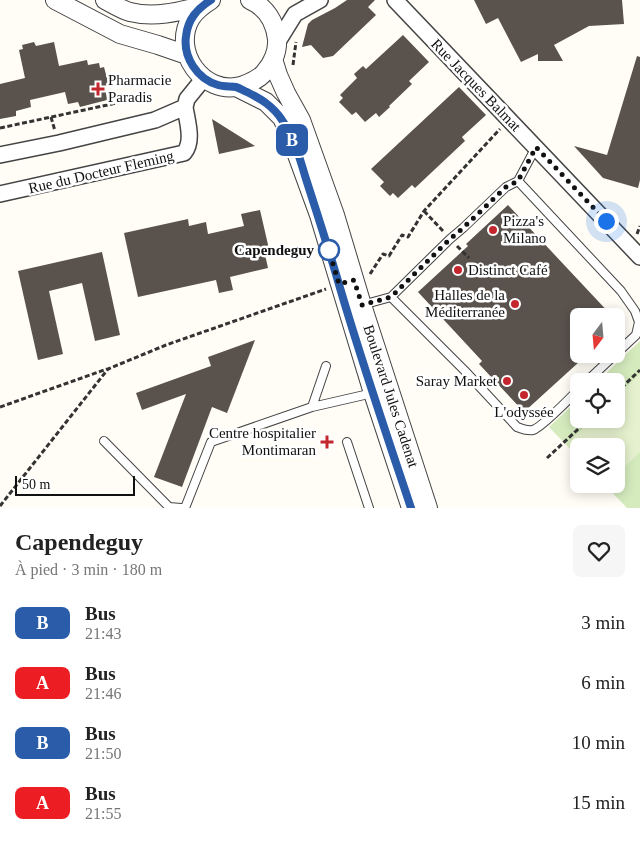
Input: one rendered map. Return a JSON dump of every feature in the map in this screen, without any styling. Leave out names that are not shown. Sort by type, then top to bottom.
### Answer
[{"type":"street","points":[[55,0],[120,34],[187,55]]},
{"type":"street","points":[[106,0],[129,12],[152,15],[177,12],[206,3]]},
{"type":"street","points":[[261,6],[283,14],[295,14],[320,0]]},
{"type":"street","name":"Rue Jacques Balmat","points":[[395,0],[640,257]]},
{"type":"street","points":[[206,3],[192,17],[187,28],[185,41],[187,55],[193,67],[204,78],[218,86],[236,87],[249,84],[261,76],[268,68],[295,14]]},
{"type":"street","name":"Boulevard Jules Cadenat","points":[[261,6],[273,22],[276,32],[275,51],[278,75],[301,120],[335,215],[346,282],[372,393],[411,508]]},
{"type":"street","points":[[0,154],[59,143],[155,120],[185,106],[187,100],[204,78]]},
{"type":"street","name":"Boulevard Jules Cadenat","points":[[236,87],[266,102],[282,118],[289,133],[319,216],[346,282],[362,305],[428,508]]},
{"type":"street","name":"Rue du Docteur Fleming","points":[[0,194],[184,153],[188,148],[189,140],[185,106]]},
{"type":"lane","points":[[362,305],[391,297],[506,187],[518,181],[536,147]]},
{"type":"lane","points":[[518,181],[621,291],[635,311],[639,322],[636,335],[596,373]]},
{"type":"lane","points":[[391,297],[518,427],[534,430],[570,397]]},
{"type":"lane","points":[[312,408],[326,366]]},
{"type":"lane","points":[[104,441],[168,507],[183,508],[211,442],[312,408],[372,393]]},
{"type":"lane","points":[[347,442],[368,508]]},
{"type":"path","points":[[293,69],[297,36],[295,14]]},
{"type":"path","points":[[0,128],[154,96]]},
{"type":"path","points":[[0,407],[108,369],[166,345],[346,282],[367,279],[383,254],[389,256],[402,235],[408,237],[424,210],[509,120]]},
{"type":"path","points":[[0,506],[108,369]]},
{"type":"path","points":[[625,384],[640,370]]},
{"type":"path","points":[[547,458],[579,428]]},
{"type":"green space","points":[[640,341],[640,508],[627,508],[613,493],[625,493],[625,438],[570,438],[570,449],[549,427],[570,407],[570,428],[625,428],[625,373],[606,373],[617,363],[625,363],[625,355]]},
{"type":"green space","points":[[640,374],[640,452],[625,466],[625,438],[573,438],[584,428],[625,428],[625,388]]},
{"type":"building","points":[[347,0],[375,0],[368,7],[376,15],[333,56],[323,58],[311,45],[302,47],[308,24]]},
{"type":"building","points":[[474,0],[622,0],[624,24],[589,26],[554,45],[563,61],[538,61],[538,54],[521,62],[498,18],[486,24]]},
{"type":"building","points":[[403,35],[429,62],[409,81],[412,84],[390,107],[379,117],[376,113],[365,122],[356,112],[352,115],[339,102],[343,98],[340,95],[357,78],[354,74],[363,66],[366,69]]},
{"type":"building","points":[[34,42],[36,46],[54,42],[59,66],[87,60],[88,65],[99,63],[100,68],[104,67],[109,86],[105,87],[107,100],[80,107],[78,102],[68,104],[65,92],[30,100],[31,107],[16,111],[16,116],[0,119],[0,84],[25,78],[19,50],[23,49],[22,45]]},
{"type":"building","points":[[637,56],[640,57],[640,180],[638,188],[603,178],[574,146],[607,155]]},
{"type":"building","points":[[459,87],[486,115],[462,137],[465,141],[415,188],[412,185],[398,198],[393,193],[390,196],[380,186],[384,182],[371,169]]},
{"type":"building","points":[[212,119],[255,146],[219,154]]},
{"type":"building","name":"Halles de la Méditerranée","points":[[508,205],[605,308],[570,308],[570,363],[578,363],[524,412],[479,364],[482,361],[418,292],[468,246],[466,244]]},
{"type":"building","points":[[260,210],[269,249],[264,250],[268,268],[230,277],[233,290],[219,293],[216,280],[138,297],[124,233],[188,219],[189,226],[206,222],[208,234],[244,226],[241,214]]},
{"type":"building","points":[[102,252],[120,335],[95,341],[82,283],[49,291],[63,354],[38,360],[18,271]]},
{"type":"building","points":[[255,340],[227,413],[212,407],[182,487],[154,477],[186,394],[142,410],[136,393],[211,366],[208,357]]},
{"type":"bus line","name":"B","points":[[211,0],[201,6],[192,17],[187,28],[185,41],[187,55],[193,67],[211,83],[218,86],[236,87],[266,102],[282,118],[319,216],[372,393],[411,508]]},
{"type":"place","name":"Pharmacie Paradis","points":[[98,89]]},
{"type":"place","name":"Pizza's Milano","points":[[493,230]]},
{"type":"place","name":"Capendeguy","points":[[329,250]]},
{"type":"place","name":"Distinct Café","points":[[458,270]]},
{"type":"place","name":"Halles de la Méditerranée","points":[[515,304]]},
{"type":"place","name":"Saray Market","points":[[507,381]]},
{"type":"place","name":"L'odyssée","points":[[524,395]]},
{"type":"place","name":"Centre hospitalier Montimaran","points":[[327,442]]},
{"type":"route","points":[[329,250],[327,244],[339,284],[354,280],[362,305],[391,297],[506,187],[518,181],[536,147],[606,221]]}]
